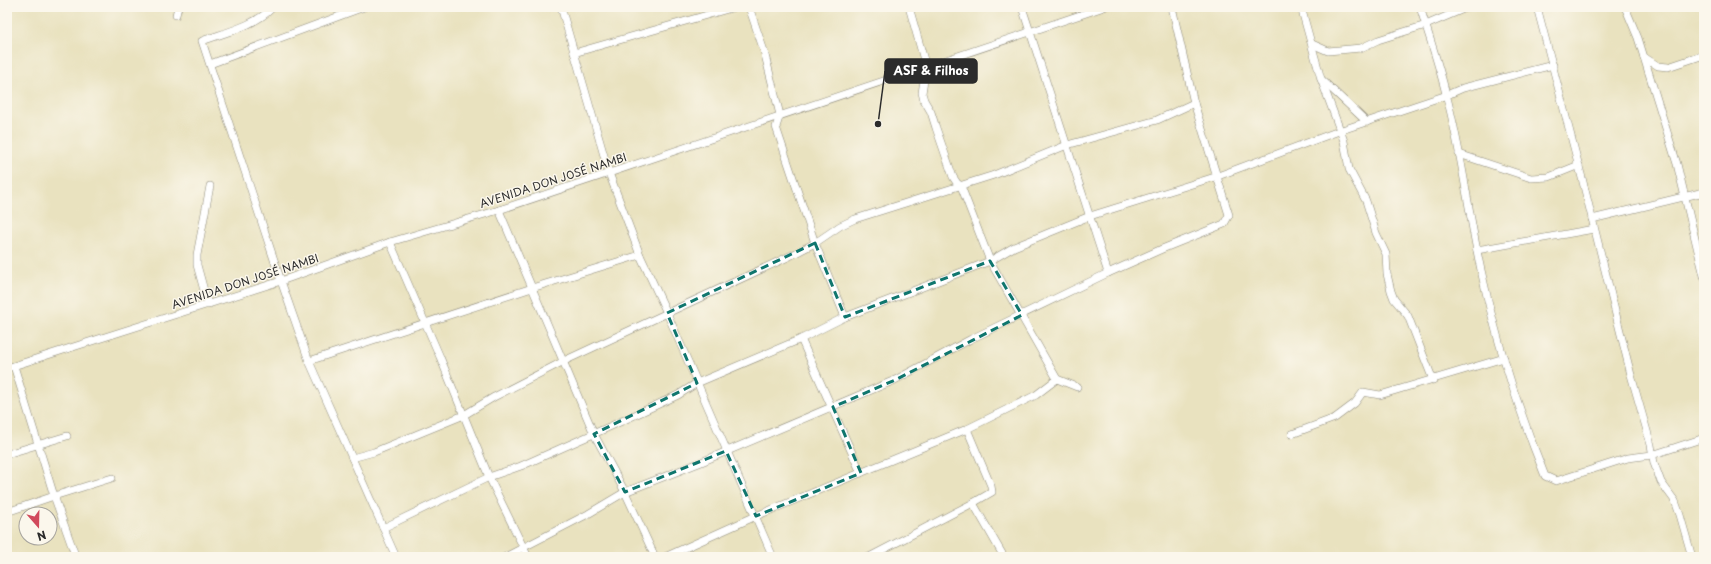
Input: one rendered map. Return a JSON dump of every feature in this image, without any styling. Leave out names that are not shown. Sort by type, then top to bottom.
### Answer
[{"type":"street","points":[[176,15],[178,7]]},
{"type":"street","points":[[273,7],[268,12],[250,23],[202,41],[309,361],[396,557]]},
{"type":"street","points":[[210,64],[364,7]]},
{"type":"street","points":[[561,7],[609,173],[640,255],[667,313],[773,557]]},
{"type":"street","points":[[574,52],[734,7]]},
{"type":"street","points":[[750,7],[764,51],[780,116],[776,127],[815,243],[845,317]]},
{"type":"street","points":[[908,7],[926,67],[922,93],[931,112],[953,177],[961,186],[990,260],[1057,379],[1077,387]]},
{"type":"street","points":[[1022,7],[1068,145],[1108,273]]},
{"type":"street","name":"AVENIDA DON JOSÉ NAMBI","points":[[10,368],[281,281],[390,242],[499,210],[1104,7]]},
{"type":"street","points":[[505,557],[588,514],[625,492],[895,380],[972,339],[1108,273],[1224,224],[1228,215],[1218,176],[1194,103],[1172,7]]},
{"type":"street","points":[[1301,7],[1321,79],[1339,131],[1344,141],[1349,169],[1366,201],[1376,232],[1386,254],[1387,274],[1394,298],[1408,316],[1433,380]]},
{"type":"street","points":[[1420,7],[1447,95],[1478,250],[1480,269],[1521,415],[1545,476],[1556,481],[1628,458],[1652,455],[1704,438]]},
{"type":"street","points":[[1312,44],[1328,51],[1366,47],[1378,40],[1426,25],[1468,7]]},
{"type":"street","points":[[1537,7],[1579,165],[1631,375],[1651,445],[1652,455],[1661,482],[1675,501],[1692,557]]},
{"type":"street","points":[[1626,7],[1644,57],[1677,164],[1704,276]]},
{"type":"street","points":[[1317,62],[1328,51]]},
{"type":"street","points":[[1644,57],[1658,66],[1668,66],[1704,55]]},
{"type":"street","points":[[383,528],[489,477],[522,466],[594,434],[654,406],[697,383],[801,339],[845,317],[990,260],[1014,247],[1090,216],[1218,176],[1339,131],[1447,95],[1463,88],[1553,65]]},
{"type":"street","points":[[1321,79],[1367,122]]},
{"type":"street","points":[[352,458],[374,452],[464,415],[494,397],[564,361],[815,243],[840,226],[855,219],[994,175],[1068,145],[1157,120],[1194,103]]},
{"type":"street","points":[[1459,154],[1531,178],[1549,177],[1579,165]]},
{"type":"street","points":[[208,305],[197,265],[197,256],[210,186]]},
{"type":"street","points":[[1592,219],[1704,192]]},
{"type":"street","points":[[499,210],[594,434],[625,492],[655,557]]},
{"type":"street","points":[[1478,250],[1594,229]]},
{"type":"street","points":[[390,242],[489,477],[528,557]]},
{"type":"street","points":[[309,361],[425,322],[640,255]]},
{"type":"street","points":[[801,339],[833,407],[861,473]]},
{"type":"street","points":[[1292,434],[1335,418],[1355,403],[1363,392],[1380,395],[1504,358]]},
{"type":"street","points":[[10,368],[75,555]]},
{"type":"street","points":[[665,557],[739,525],[756,516],[967,428],[1036,395],[1057,379]]},
{"type":"street","points":[[869,557],[992,492],[991,486],[967,428]]},
{"type":"street","points":[[7,454],[68,436]]},
{"type":"street","points":[[7,512],[112,478]]},
{"type":"street","points":[[973,503],[1004,557]]},
{"type":"highlighted area","points":[[815,243],[845,317],[990,261],[1022,315],[895,380],[833,407],[861,473],[756,516],[726,451],[625,492],[594,434],[697,383],[667,313]]},
{"type":"place","name":"ASF & Filhos","points":[[878,124]]}]
